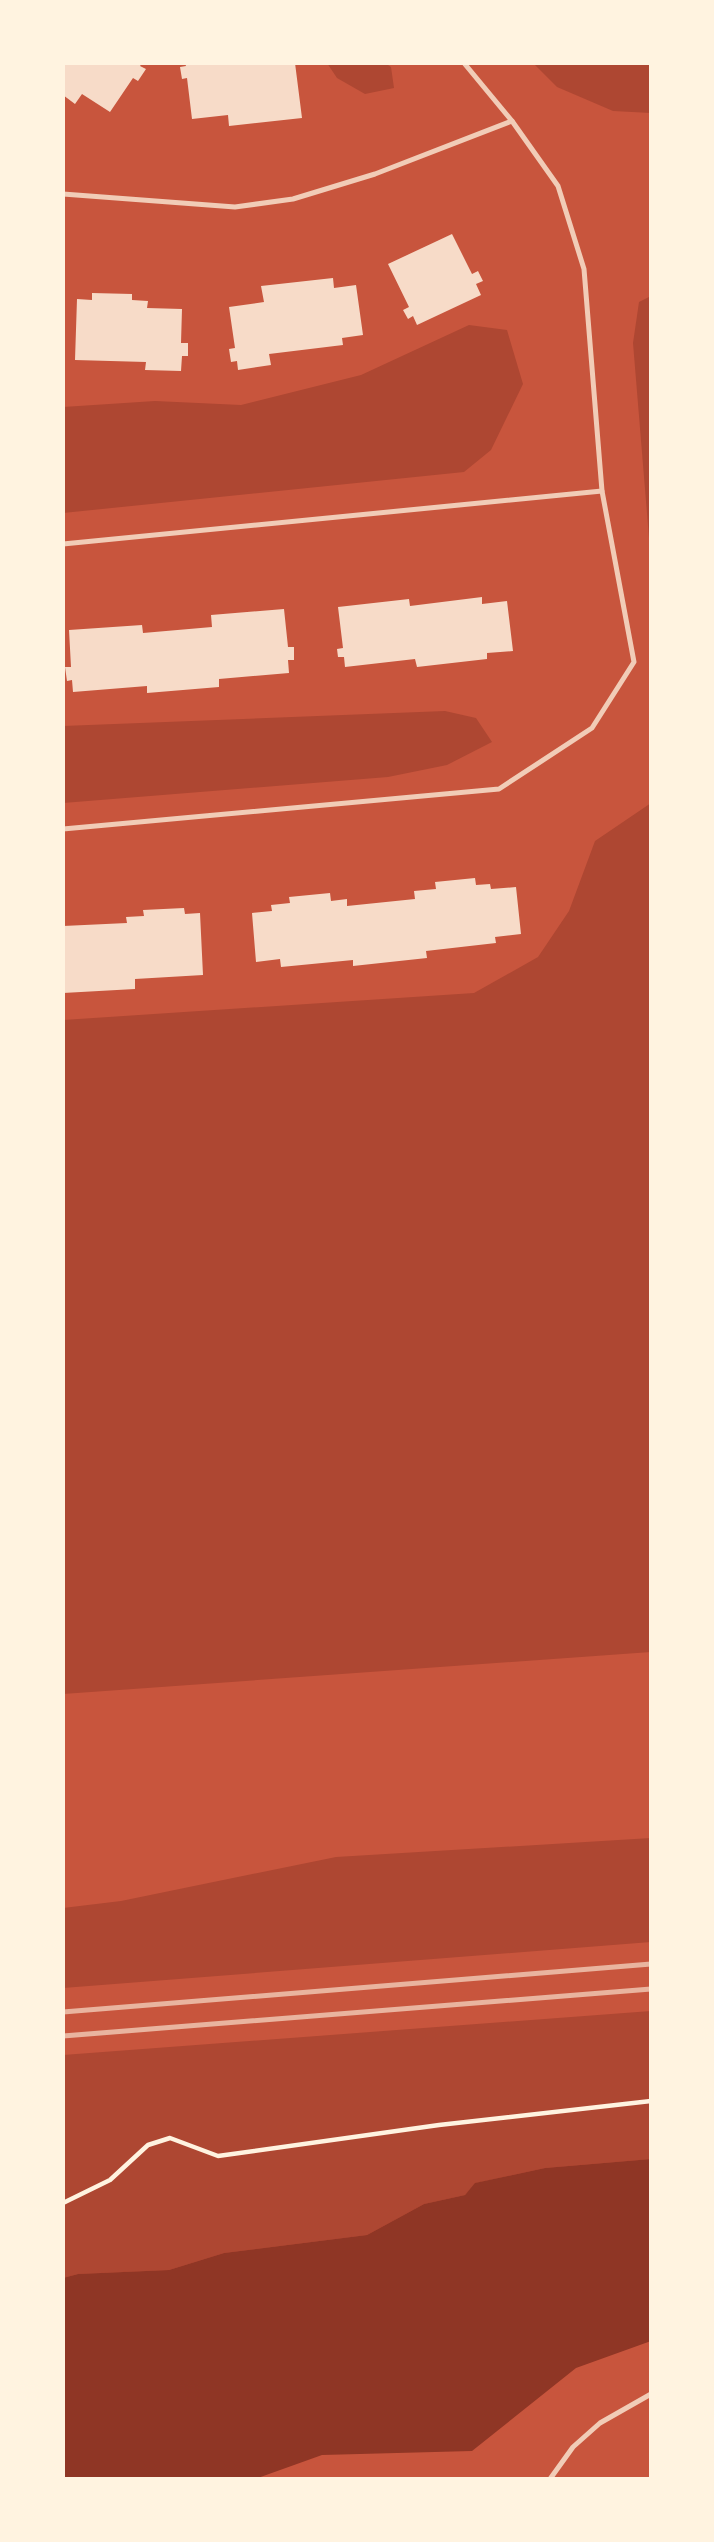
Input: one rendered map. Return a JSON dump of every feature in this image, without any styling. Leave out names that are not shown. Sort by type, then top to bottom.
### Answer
[{"type":"lane","points":[[63,830],[499,789],[592,728],[634,662],[602,491],[584,269],[558,186],[512,121],[464,63]]},
{"type":"lane","points":[[63,194],[235,208],[293,199],[375,174],[512,121]]},
{"type":"lane","points":[[63,544],[602,491]]},
{"type":"lane","points":[[550,2479],[573,2447],[600,2423],[651,2394]]},
{"type":"path","points":[[63,2203],[110,2180],[148,2145],[170,2138],[218,2156],[439,2125],[651,2101]]},
{"type":"shaded area","points":[[327,63],[385,63],[391,67],[394,88],[365,94],[337,78]]},
{"type":"shaded area","points":[[533,63],[651,63],[651,113],[613,111],[557,87]]},
{"type":"shaded area","points":[[651,296],[651,562],[633,343],[639,302]]},
{"type":"shaded area","points":[[469,325],[507,330],[523,384],[491,450],[464,472],[63,513],[63,407],[155,401],[241,405],[361,375]]},
{"type":"shaded area","points":[[445,711],[476,718],[492,742],[447,765],[388,777],[63,803],[63,726]]},
{"type":"shaded area","points":[[651,803],[651,1652],[63,1694],[63,1020],[474,993],[538,957],[569,911],[595,841]]},
{"type":"shaded area","points":[[651,1838],[651,1942],[63,1988],[63,1908],[121,1901],[336,1857]]},
{"type":"shaded area","points":[[651,2011],[651,2159],[545,2168],[476,2183],[465,2195],[424,2204],[367,2235],[224,2253],[169,2270],[78,2274],[63,2278],[63,2055]]},
{"type":"shaded area","points":[[651,2159],[651,2341],[576,2368],[472,2451],[322,2455],[255,2479],[63,2479],[63,2278],[78,2274],[169,2270],[224,2253],[367,2235],[424,2204],[465,2195],[475,2183],[545,2168]]},
{"type":"building","points":[[63,63],[142,63],[140,66],[146,69],[138,81],[133,78],[110,112],[82,94],[75,104],[63,95]]},
{"type":"building","points":[[185,63],[295,63],[302,118],[229,126],[228,115],[192,119],[187,78],[182,79],[180,67],[186,66]]},
{"type":"building","points":[[452,234],[472,274],[478,271],[483,281],[476,284],[481,295],[417,325],[413,316],[408,319],[403,310],[409,307],[388,264]]},
{"type":"building","points":[[333,278],[334,288],[356,285],[363,335],[342,338],[343,345],[269,354],[271,365],[238,370],[237,361],[231,362],[229,349],[235,348],[229,307],[264,302],[261,286]]},
{"type":"building","points":[[92,293],[132,294],[132,300],[148,301],[147,308],[182,309],[181,343],[188,343],[188,356],[182,356],[181,371],[145,370],[146,362],[75,360],[77,299],[92,300]]},
{"type":"building","points":[[482,597],[482,604],[507,601],[513,651],[487,653],[487,659],[417,667],[415,659],[345,667],[344,657],[338,657],[337,649],[343,648],[338,607],[409,599],[410,606]]},
{"type":"building","points":[[284,609],[288,647],[294,647],[294,660],[288,660],[289,673],[219,679],[219,687],[147,693],[147,686],[73,692],[72,680],[67,681],[65,667],[71,667],[69,630],[142,625],[143,633],[212,627],[211,615]]},
{"type":"building","points":[[475,878],[476,885],[490,884],[491,889],[516,887],[521,934],[495,937],[496,943],[426,951],[427,958],[353,966],[353,960],[281,967],[280,959],[256,962],[252,913],[272,911],[271,905],[290,903],[289,897],[330,893],[331,901],[347,899],[347,906],[415,899],[414,891],[436,889],[435,882]]},
{"type":"building","points":[[184,908],[185,914],[200,913],[203,975],[135,979],[135,989],[63,993],[63,926],[127,923],[126,917],[144,916],[143,910]]},
{"type":"railway","points":[[63,2012],[651,1964]]},
{"type":"railway","points":[[63,2036],[651,1989]]}]
